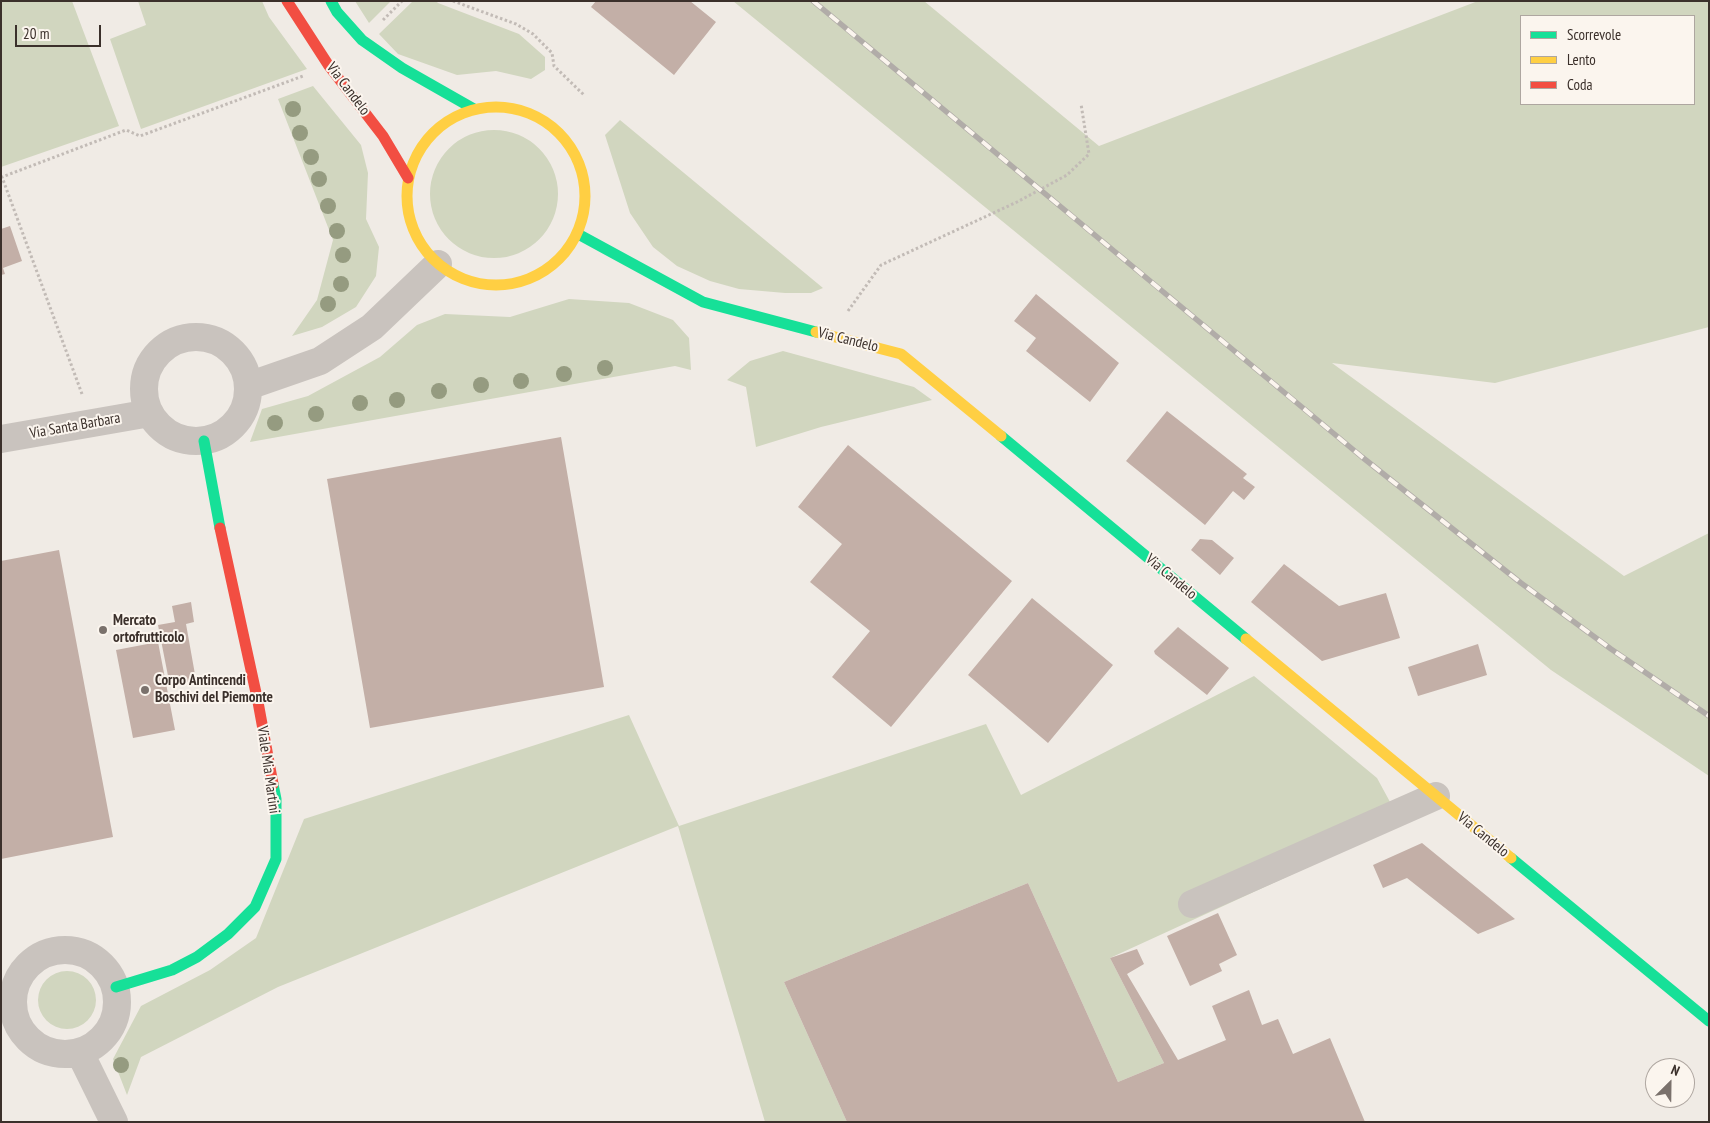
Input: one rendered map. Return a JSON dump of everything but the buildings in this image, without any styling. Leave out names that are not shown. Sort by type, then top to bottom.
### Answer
[{"type":"street","name":"Via Candelo","points":[[287,1],[329,66],[383,136],[408,178]]},
{"type":"street","points":[[330,1],[337,12],[362,40],[402,68],[474,109]]},
{"type":"street","points":[[502,106],[531,113],[555,128],[574,150],[584,177],[586,206],[578,234],[563,257],[541,274],[515,284],[488,285],[461,278],[438,264],[422,246],[412,225],[407,202],[408,178],[417,154],[431,134],[451,118],[474,109],[502,106]]},
{"type":"street","name":"Via Candelo","points":[[578,234],[703,302],[901,354],[1709,1021]]},
{"type":"street","points":[[248,386],[320,362],[372,327],[438,264]]},
{"type":"street","points":[[196,337],[216,341],[232,352],[243,367],[248,386],[247,401],[241,416],[232,428],[219,436],[204,441],[188,441],[172,435],[159,426],[150,413],[145,396],[145,379],[151,363],[162,350],[177,341],[196,337]]},
{"type":"street","name":"Via Santa Barbara","points":[[1,439],[150,413]]},
{"type":"street","name":"Viale Mia Martini","points":[[116,987],[172,970],[197,956],[228,934],[255,907],[276,859],[276,799],[258,702],[213,496],[204,441]]},
{"type":"street","points":[[1192,904],[1436,796]]},
{"type":"street","points":[[63,949],[80,952],[96,959],[108,972],[116,987],[118,1004],[115,1020],[107,1034],[95,1045],[80,1053],[62,1054],[44,1050],[29,1040],[7,1010],[19,975],[31,962],[46,953],[63,949]]},
{"type":"street","points":[[80,1053],[114,1122]]},
{"type":"path","points":[[381,22],[402,1]]},
{"type":"path","points":[[453,1],[516,24],[533,34],[552,53],[554,66],[584,95]]},
{"type":"path","points":[[82,394],[2,177],[126,130],[140,136],[302,76],[309,76]]},
{"type":"path","points":[[830,336],[881,265],[1016,202],[1067,175],[1089,154],[1081,104]]},
{"type":"green space","points":[[1,1],[72,1],[119,126],[1,167]]},
{"type":"green space","points":[[138,1],[262,1],[269,17],[307,69],[141,129],[110,39],[146,25]]},
{"type":"green space","points":[[355,1],[391,1],[369,23]]},
{"type":"green space","points":[[413,1],[436,1],[519,34],[545,57],[545,70],[531,79],[496,71],[457,75],[398,54],[379,34]]},
{"type":"green space","points":[[733,1],[924,1],[1099,146],[1478,1],[1709,1],[1709,327],[1495,383],[1332,363],[1624,576],[1709,533],[1709,776],[1551,670]]},
{"type":"green space","points":[[313,86],[361,145],[368,173],[366,219],[379,247],[376,276],[356,307],[322,327],[292,336],[317,300],[333,240],[278,99]]},
{"type":"green space","points":[[620,120],[823,288],[811,293],[739,289],[710,281],[677,266],[653,247],[630,213],[605,135]]},
{"type":"green space","points":[[494,130],[518,135],[530,141],[539,149],[547,158],[553,170],[558,194],[553,218],[547,230],[539,239],[530,247],[518,253],[494,258],[470,253],[458,247],[449,239],[441,230],[435,218],[430,194],[435,170],[441,158],[449,149],[458,141],[470,135]]},
{"type":"green space","points":[[569,299],[629,303],[673,320],[689,338],[691,370],[675,366],[250,442],[262,409],[308,396],[380,357],[417,325],[445,314],[510,317]]},
{"type":"green space","points":[[783,351],[914,387],[932,400],[821,427],[756,447],[746,387],[727,380],[750,361]]},
{"type":"green space","points":[[1254,676],[1377,778],[1402,824],[1110,958],[1164,1063],[1118,1082],[1028,883],[784,982],[847,1122],[765,1122],[678,826],[278,987],[141,1057],[127,1095],[113,1059],[141,1006],[210,970],[256,938],[304,819],[629,715],[679,826],[986,724],[1021,795]]},
{"type":"green space","points":[[67,971],[78,973],[91,984],[96,1000],[94,1011],[83,1024],[67,1029],[56,1027],[43,1016],[38,1000],[40,989],[51,976]]},
{"type":"railway","points":[[813,1],[1362,457],[1521,583],[1611,649],[1709,716]]},
{"type":"traffic: fast","points":[[331,1],[337,12],[362,40],[402,68],[474,109]]},
{"type":"traffic: fast","points":[[578,234],[703,302],[816,332]]},
{"type":"traffic: fast","points":[[1001,436],[1246,639]]},
{"type":"traffic: fast","points":[[204,441],[220,528]]},
{"type":"traffic: fast","points":[[116,987],[172,970],[197,957],[228,934],[255,907],[276,859],[276,799],[273,784]]},
{"type":"traffic: fast","points":[[1511,858],[1709,1021]]},
{"type":"traffic: slow","points":[[487,107],[505,107],[538,117],[553,127],[565,139],[575,154],[581,170],[585,196],[581,222],[575,238],[565,253],[553,265],[538,275],[522,281],[505,285],[487,285],[454,275],[439,265],[427,253],[417,238],[411,222],[407,205],[407,187],[417,154],[427,139],[439,127],[454,117],[470,111],[487,107]]},
{"type":"traffic: slow","points":[[816,332],[901,354],[1001,436]]},
{"type":"traffic: slow","points":[[1246,639],[1511,858]]},
{"type":"traffic: jam","points":[[287,1],[329,66],[383,136],[408,178]]},
{"type":"traffic: jam","points":[[220,528],[258,702],[273,784]]},
{"type":"place","name":"Mercato ortofrutticolo","points":[[103,630]]},
{"type":"place","name":"Corpo Antincendi Boschivi del Piemonte","points":[[145,690]]}]
